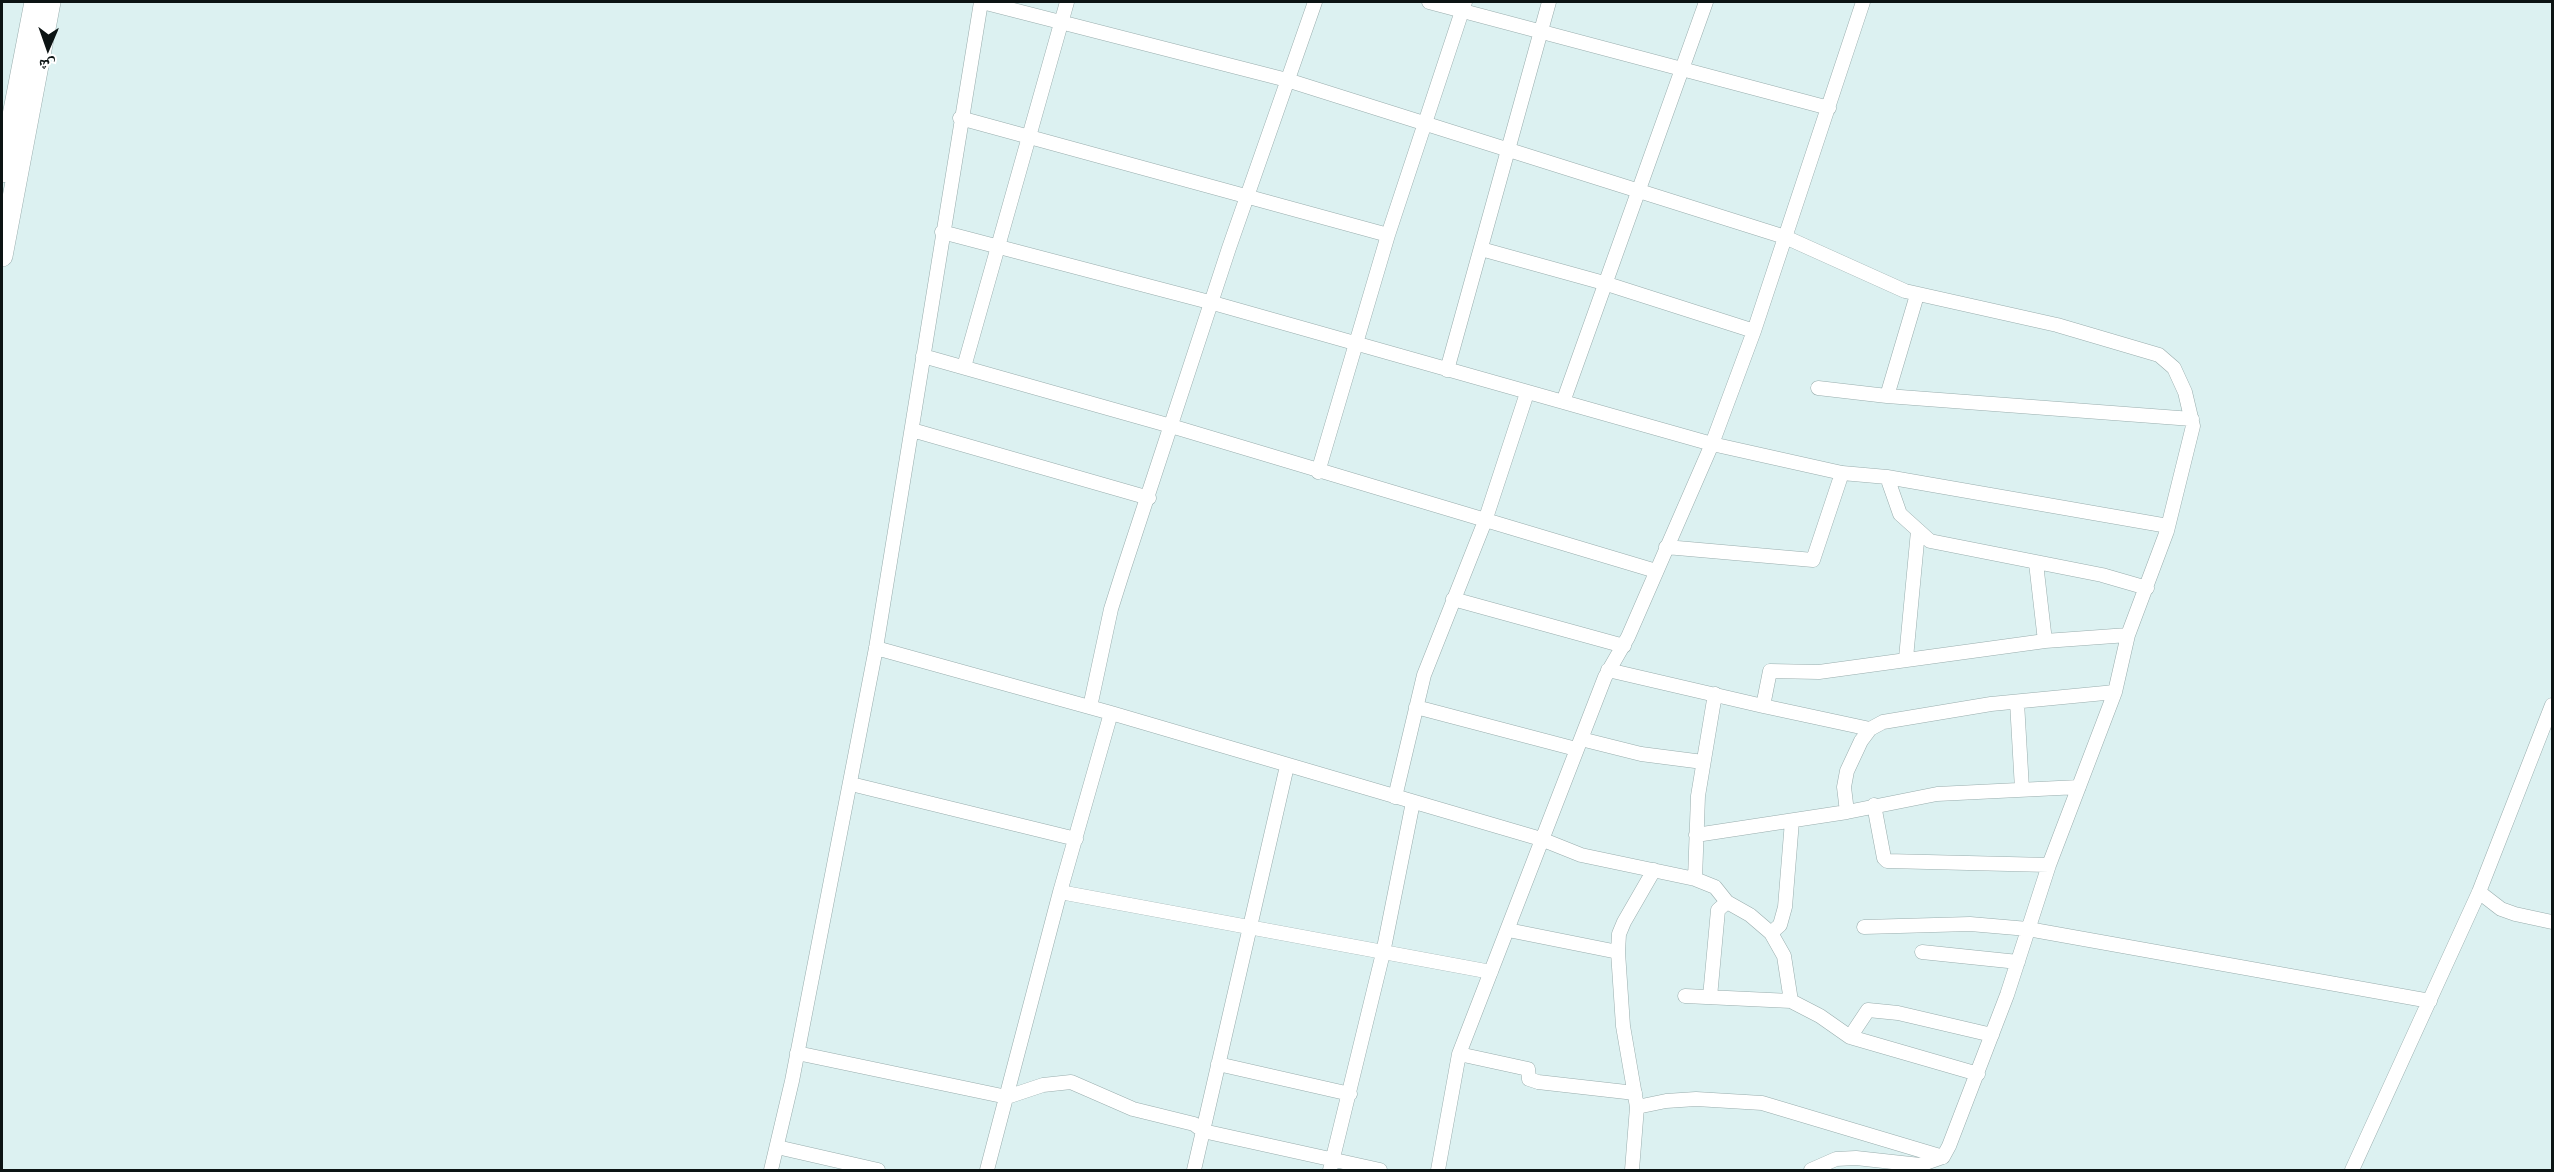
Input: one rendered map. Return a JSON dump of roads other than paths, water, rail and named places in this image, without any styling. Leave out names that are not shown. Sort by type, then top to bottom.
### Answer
[{"type":"highway","points":[[2,172],[35,2]]},
{"type":"highway","points":[[2,256],[50,2]]},
{"type":"street","points":[[771,1170],[797,1053],[876,648],[960,118],[982,2],[1287,80],[1785,237],[1878,281],[1917,295],[2057,325],[2159,356],[2169,362],[2180,378],[2192,419],[2192,432],[2168,526],[2128,635],[2115,692],[2049,865],[2018,962],[1978,1074],[1943,1157],[1920,1165],[1856,1158],[1836,1159],[1811,1170]]},
{"type":"street","points":[[964,367],[1067,2]]},
{"type":"street","points":[[1090,707],[1111,609],[1247,195],[1315,2]]},
{"type":"street","points":[[1429,2],[1463,6],[1541,31],[1829,108]]},
{"type":"street","points":[[1447,370],[1549,2]]},
{"type":"street","points":[[1563,402],[1706,2]]},
{"type":"street","points":[[1438,1170],[1459,1054],[1608,670],[1624,646],[1712,444],[1754,330],[1863,2]]},
{"type":"street","points":[[1318,472],[1355,343],[1463,6]]},
{"type":"street","points":[[960,118],[1389,235]]},
{"type":"street","points":[[942,232],[1213,303],[1712,444],[1842,473],[1887,477],[2168,526]]},
{"type":"street","points":[[1481,249],[1604,283],[1754,330]]},
{"type":"street","points":[[1887,396],[1917,295]]},
{"type":"street","points":[[923,356],[1171,426],[1318,472],[1656,571]]},
{"type":"street","points":[[1818,388],[1887,396],[2192,419]]},
{"type":"street","points":[[1395,797],[1424,675],[1485,521],[1527,393]]},
{"type":"street","points":[[912,430],[1149,498]]},
{"type":"street","points":[[1666,547],[1813,560],[1842,473]]},
{"type":"street","points":[[1887,477],[1900,514],[1918,531],[1937,544],[2102,575],[2147,588]]},
{"type":"street","points":[[1906,658],[1918,531]]},
{"type":"street","points":[[2036,563],[2045,641]]},
{"type":"street","points":[[1453,599],[1624,646]]},
{"type":"street","points":[[1763,706],[1770,670],[1819,672],[1906,658],[2045,641],[2128,635]]},
{"type":"street","points":[[876,648],[1111,713],[1541,839],[1581,855],[1695,879],[1714,887],[1727,902],[1750,915],[1771,933],[1785,956],[1791,1001]]},
{"type":"street","points":[[1608,670],[1870,729]]},
{"type":"street","points":[[1847,812],[1845,776],[1861,741],[1870,729],[1892,719],[2017,702],[2115,692]]},
{"type":"street","points":[[1695,879],[1696,835],[1703,762],[1715,694]]},
{"type":"street","points":[[2017,702],[2022,789]]},
{"type":"street","points":[[2352,1170],[2479,892],[2553,705]]},
{"type":"street","points":[[1416,707],[1578,744],[1703,762]]},
{"type":"street","points":[[987,1170],[1060,892],[1111,713]]},
{"type":"street","points":[[1194,1170],[1287,766]]},
{"type":"street","points":[[851,784],[1076,839]]},
{"type":"street","points":[[1696,835],[1847,812],[1937,794],[2079,787]]},
{"type":"street","points":[[1331,1165],[1383,953],[1413,802]]},
{"type":"street","points":[[1874,805],[1884,858],[1887,861],[2049,865]]},
{"type":"street","points":[[1771,933],[1780,925],[1785,907],[1792,821]]},
{"type":"street","points":[[1632,1170],[1636,1100],[1623,1026],[1619,934],[1654,870]]},
{"type":"street","points":[[1060,892],[1491,972]]},
{"type":"street","points":[[2479,892],[2501,909],[2553,921]]},
{"type":"street","points":[[1710,997],[1718,910],[1727,902]]},
{"type":"street","points":[[1864,927],[1970,924],[2028,929],[2430,1000]]},
{"type":"street","points":[[1508,930],[1618,952]]},
{"type":"street","points":[[1922,952],[2018,962]]},
{"type":"street","points":[[1685,996],[1791,1001],[1820,1016],[1850,1037],[1978,1074]]},
{"type":"street","points":[[1850,1037],[1868,1010],[1898,1013],[1992,1035]]},
{"type":"street","points":[[797,1053],[1007,1097],[1043,1085],[1071,1082],[1133,1109],[1194,1124],[1203,1131],[1331,1165],[1380,1170]]},
{"type":"street","points":[[1459,1054],[1528,1070],[1529,1079],[1538,1082],[1636,1100],[1762,1103],[1943,1157]]},
{"type":"street","points":[[1218,1064],[1350,1094]]},
{"type":"street","points":[[777,1147],[878,1170]]}]
